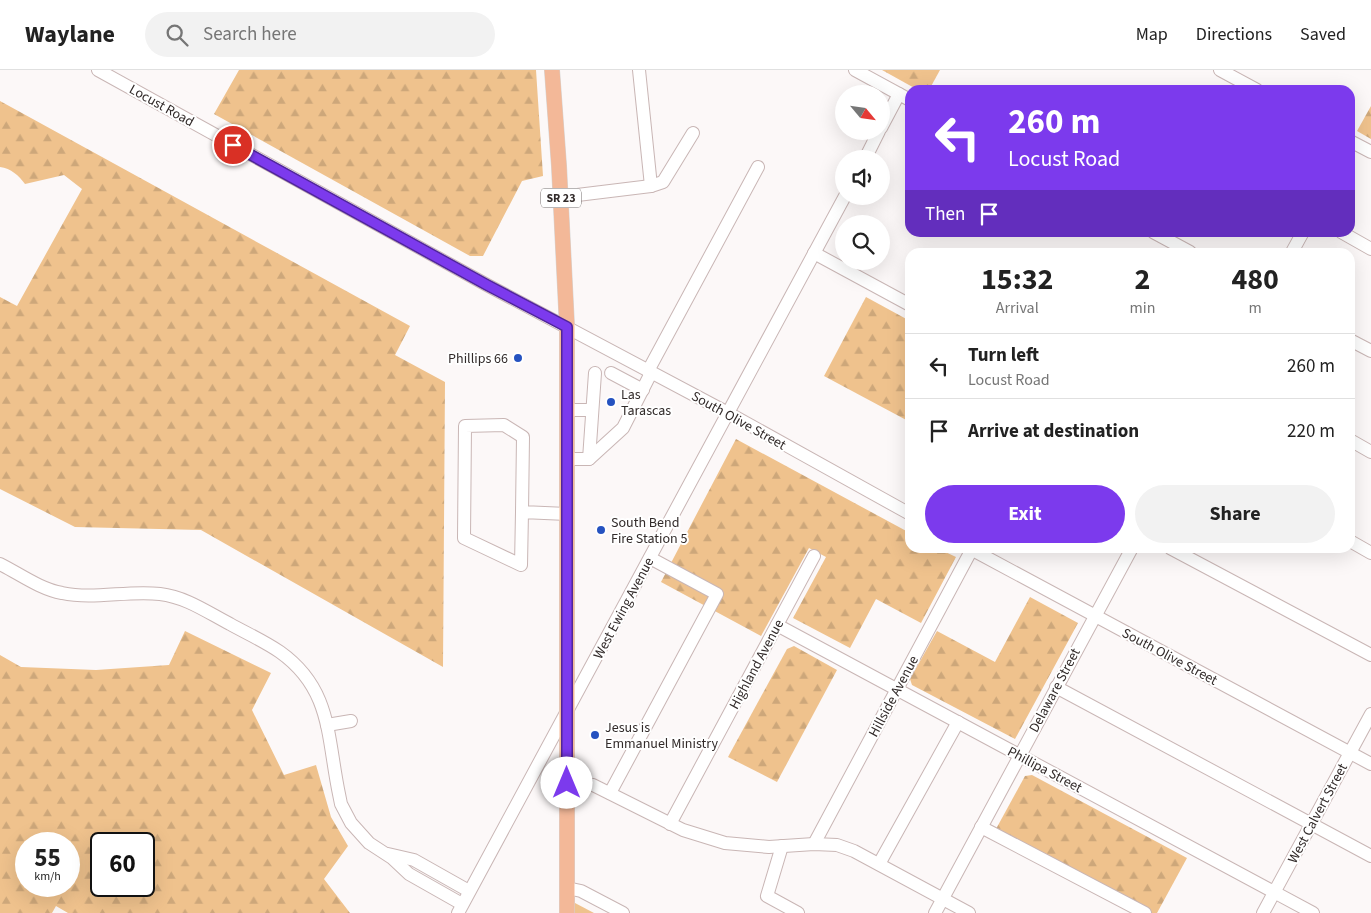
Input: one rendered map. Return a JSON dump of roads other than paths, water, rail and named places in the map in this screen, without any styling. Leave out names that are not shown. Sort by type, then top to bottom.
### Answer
[{"type":"main road","name":"SR 23","points":[[552,70],[561,197],[567,327],[567,913]]},
{"type":"street","name":"Locust Road","points":[[98,70],[487,285],[567,327]]},
{"type":"street","points":[[639,70],[651,186]]},
{"type":"street","points":[[855,70],[905,97],[890,116]]},
{"type":"street","points":[[1220,70],[1248,85]]},
{"type":"street","points":[[561,197],[651,186],[663,182],[693,133]]},
{"type":"street","points":[[1355,144],[1371,152]]},
{"type":"street","points":[[567,459],[589,459],[623,428],[643,390],[650,372],[758,167]]},
{"type":"street","name":"West Ewing Avenue","points":[[460,909],[839,205]]},
{"type":"street","points":[[1162,237],[1183,248]]},
{"type":"street","points":[[1294,248],[1300,237]]},
{"type":"street","points":[[1350,237],[1371,249]]},
{"type":"street","points":[[814,254],[905,302]]},
{"type":"street","name":"South Olive Street","points":[[567,327],[728,413],[905,511]]},
{"type":"street","points":[[1355,343],[1371,351]]},
{"type":"street","points":[[589,459],[595,373]]},
{"type":"street","points":[[611,373],[643,390]]},
{"type":"street","points":[[567,410],[592,410]]},
{"type":"street","points":[[504,425],[523,437],[522,512],[520,565],[464,538],[465,426],[504,425]]},
{"type":"street","points":[[1355,443],[1371,452]]},
{"type":"street","points":[[522,512],[567,514]]},
{"type":"street","points":[[1355,544],[1371,553]]},
{"type":"street","name":"Hillside Avenue","points":[[814,844],[968,553]]},
{"type":"street","name":"South Olive Street","points":[[980,553],[1371,764]]},
{"type":"street","name":"Delaware Street","points":[[935,913],[1129,553]]},
{"type":"street","points":[[1179,553],[1371,655]]},
{"type":"street","name":"Highland Avenue","points":[[670,824],[814,556]]},
{"type":"street","points":[[610,793],[717,594],[650,558]]},
{"type":"street","points":[[0,564],[42,587],[61,593],[83,596],[160,594],[182,598],[278,650],[298,667],[318,694],[327,726],[339,794],[346,814],[357,831],[368,843],[386,854],[409,874],[460,909]]},
{"type":"street","name":"Phillipa Street","points":[[777,625],[1314,913]]},
{"type":"street","points":[[1056,687],[1371,856]]},
{"type":"street","name":"West Calvert Street","points":[[1263,913],[1371,714]]},
{"type":"street","points":[[327,726],[351,721]]},
{"type":"street","points":[[879,864],[958,722]]},
{"type":"street","points":[[567,783],[593,785],[683,830],[725,843],[760,847],[814,844],[837,845],[854,851],[969,913]]},
{"type":"street","points":[[982,826],[1145,913]]},
{"type":"street","points":[[782,846],[767,896],[798,913]]},
{"type":"street","points":[[386,854],[414,860],[470,891]]},
{"type":"street","points":[[567,888],[581,891],[623,913]]},
{"type":"place","name":"Phillips 66","points":[[518,358]]},
{"type":"place","name":"Las Tarascas","points":[[611,402]]},
{"type":"place","name":"South Bend Fire Station 5","points":[[601,530]]},
{"type":"place","name":"Jesus is Emmanuel Ministry","points":[[595,735]]}]
